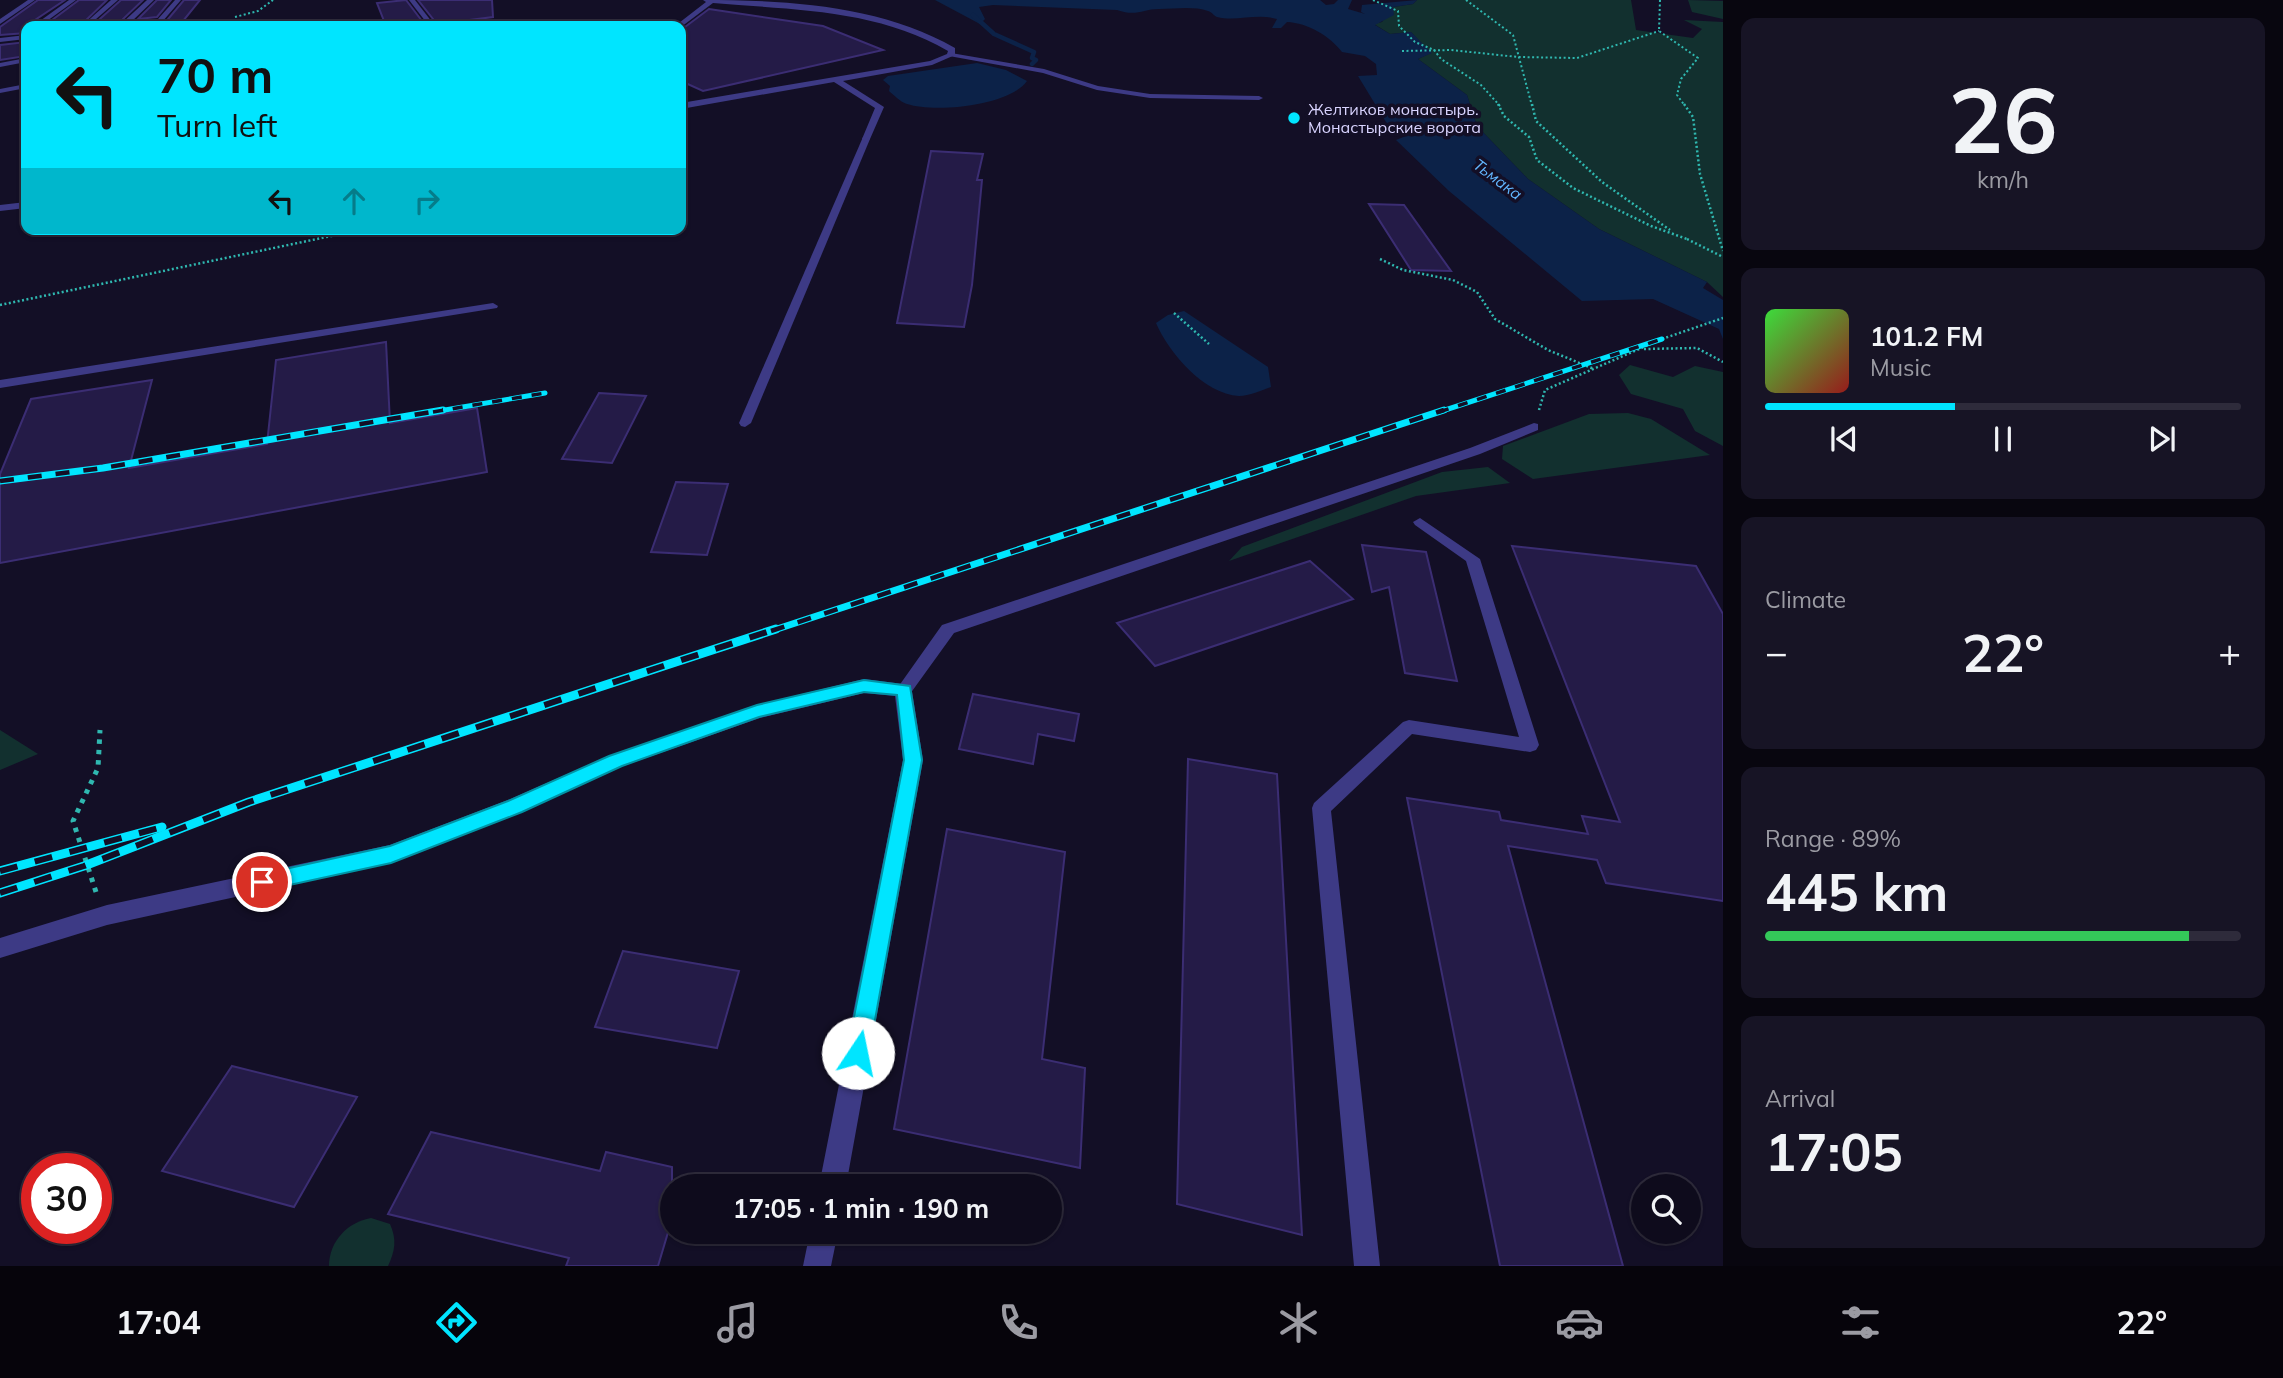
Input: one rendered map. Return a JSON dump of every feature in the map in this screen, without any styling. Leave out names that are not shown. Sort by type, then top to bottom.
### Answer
[{"type":"street","points":[[412,0],[428,21]]},
{"type":"street","points":[[686,105],[932,63],[951,55],[952,50],[933,38],[891,22],[706,0]]},
{"type":"street","points":[[685,21],[711,1]]},
{"type":"street","points":[[836,80],[880,107],[866,139]]},
{"type":"street","points":[[0,91],[21,87]]},
{"type":"street","points":[[0,208],[21,206]]},
{"type":"street","points":[[0,948],[107,915],[391,854],[515,806],[616,761],[757,712],[864,686],[904,690],[913,760],[835,1174]]},
{"type":"street","points":[[817,1266],[822,1244]]},
{"type":"lane","points":[[0,22],[32,0]]},
{"type":"lane","points":[[43,21],[73,0]]},
{"type":"lane","points":[[91,21],[115,0]]},
{"type":"lane","points":[[128,21],[151,0]]},
{"type":"lane","points":[[160,21],[178,0]]},
{"type":"lane","points":[[0,40],[21,36]]},
{"type":"lane","points":[[951,55],[1044,71],[1097,88],[1150,96],[1259,98]]},
{"type":"lane","points":[[0,65],[21,61]]},
{"type":"lane","points":[[745,423],[866,139]]},
{"type":"lane","points":[[0,384],[493,306]]},
{"type":"lane","points":[[904,690],[948,629],[1475,451],[1534,427]]},
{"type":"lane","points":[[1367,1266],[1321,808],[1409,727],[1530,745],[1474,559],[1420,522]]},
{"type":"path","points":[[229,21],[258,10],[273,0]]},
{"type":"path","points":[[1373,0],[1398,11],[1399,26],[1415,42],[1434,50],[1440,59],[1481,85],[1502,109],[1504,116],[1529,137],[1537,160],[1573,188],[1651,226],[1687,239]]},
{"type":"path","points":[[1466,0],[1513,35],[1536,121],[1602,182],[1662,226],[1723,257]]},
{"type":"path","points":[[1659,31],[1660,0]]},
{"type":"path","points":[[1402,51],[1434,50],[1518,57],[1577,58],[1659,31]]},
{"type":"path","points":[[1659,31],[1698,58],[1681,79],[1677,95],[1693,117],[1700,174],[1723,251]]},
{"type":"path","points":[[0,305],[336,235]]},
{"type":"path","points":[[1380,259],[1403,270],[1453,280],[1477,292],[1495,319],[1548,350],[1594,369]]},
{"type":"path","points":[[1174,313],[1209,344]]},
{"type":"path","points":[[1534,427],[1545,390],[1662,339],[1723,318]]},
{"type":"path","points":[[1638,350],[1670,346],[1697,348],[1723,362]]},
{"type":"path","points":[[100,730],[97,768],[73,821],[84,866],[107,915]]},
{"type":"green space","points":[[1417,0],[1631,0],[1636,30],[1693,38],[1702,29],[1684,20],[1723,22],[1723,297],[1707,282],[1599,229],[1528,179],[1477,126],[1467,95],[1418,59],[1431,53],[1411,32],[1390,34],[1374,24],[1382,22],[1393,7],[1413,4]]},
{"type":"green space","points":[[1688,0],[1723,1],[1723,19],[1692,12]]},
{"type":"green space","points":[[1630,365],[1673,377],[1695,366],[1723,372],[1723,446],[1695,431],[1683,409],[1631,394],[1619,375]]},
{"type":"green space","points":[[1628,413],[1651,419],[1710,455],[1533,479],[1502,459],[1503,446],[1589,414]]},
{"type":"green space","points":[[1488,467],[1510,483],[1416,496],[1229,561],[1242,547],[1442,472]]},
{"type":"green space","points":[[0,730],[38,754],[0,770]]},
{"type":"green space","points":[[371,1218],[390,1224],[394,1235],[388,1266],[329,1266],[332,1249],[341,1234],[355,1224]]},
{"type":"water","name":"Тьмака","points":[[935,0],[1320,0],[1326,5],[1334,4],[1338,0],[1352,0],[1348,9],[1365,14],[1361,12],[1362,5],[1417,0],[1413,4],[1393,7],[1394,15],[1375,25],[1390,34],[1411,32],[1432,53],[1418,59],[1467,95],[1477,126],[1528,179],[1599,229],[1707,282],[1703,288],[1723,300],[1723,339],[1719,329],[1653,299],[1582,301],[1449,191],[1396,140],[1406,136],[1389,127],[1358,76],[1377,75],[1376,64],[1365,56],[1342,52],[1325,36],[1310,28],[1287,22],[1281,28],[1272,28],[1277,19],[1232,19],[1217,17],[1208,11],[1184,8],[1130,13],[1117,10],[993,5],[979,7],[985,19],[980,24]]},
{"type":"water","points":[[977,63],[1006,70],[1027,81],[1018,90],[989,102],[935,108],[904,103],[889,91],[890,86],[883,80],[888,76]]},
{"type":"water","points":[[1184,311],[1268,367],[1271,387],[1243,396],[1226,394],[1189,370],[1170,347],[1156,323],[1168,315]]},
{"type":"building","points":[[38,0],[65,0],[34,21],[21,21],[21,33],[0,35],[0,27]]},
{"type":"building","points":[[79,0],[107,0],[85,21],[51,21]]},
{"type":"building","points":[[121,0],[143,0],[121,21],[98,21]]},
{"type":"building","points":[[157,0],[171,0],[157,17],[138,19]]},
{"type":"building","points":[[184,0],[200,0],[183,21],[166,21]]},
{"type":"building","points":[[406,0],[422,21],[384,21],[377,3]]},
{"type":"building","points":[[418,0],[492,0],[493,17],[435,21]]},
{"type":"building","points":[[709,9],[823,26],[883,50],[703,91],[686,83],[686,26]]},
{"type":"building","points":[[21,43],[21,57],[0,60],[0,45]]},
{"type":"building","points":[[931,151],[983,154],[977,180],[982,180],[972,285],[964,327],[897,323]]},
{"type":"building","points":[[1369,204],[1404,205],[1451,271],[1411,270]]},
{"type":"building","points":[[386,342],[390,423],[477,408],[487,472],[0,563],[0,474],[31,399],[152,380],[129,468],[267,444],[276,360]]},
{"type":"building","points":[[599,393],[646,396],[612,463],[562,459]]},
{"type":"building","points":[[676,482],[728,484],[707,555],[651,552]]},
{"type":"building","points":[[1362,545],[1426,552],[1457,681],[1405,673],[1389,587],[1372,592]]},
{"type":"building","points":[[1512,546],[1696,566],[1723,614],[1723,901],[1606,883],[1597,860],[1508,846],[1623,1266],[1500,1266],[1407,798],[1499,812],[1501,820],[1588,834],[1582,816],[1620,822]]},
{"type":"building","points":[[1310,561],[1353,599],[1155,666],[1117,623]]},
{"type":"building","points":[[973,694],[1079,714],[1074,741],[1038,734],[1033,764],[959,749]]},
{"type":"building","points":[[1188,759],[1277,774],[1302,1235],[1177,1204]]},
{"type":"building","points":[[947,829],[1065,852],[1042,1059],[1085,1068],[1080,1168],[894,1129]]},
{"type":"building","points":[[623,951],[739,971],[717,1048],[595,1027]]},
{"type":"building","points":[[232,1066],[357,1097],[294,1207],[162,1171]]},
{"type":"building","points":[[431,1132],[600,1171],[606,1152],[672,1167],[672,1174],[660,1174],[660,1244],[665,1244],[658,1266],[566,1266],[569,1258],[388,1214]]},
{"type":"waterway","points":[[973,15],[994,34],[1034,52],[1032,58],[1036,60],[1032,64]]},
{"type":"railway","points":[[1439,412],[1662,339]]},
{"type":"railway","points":[[433,412],[545,393]]},
{"type":"railway","points":[[0,481],[103,468],[443,410]]},
{"type":"railway","points":[[771,631],[1444,410]]},
{"type":"railway","points":[[0,893],[84,866],[249,802],[776,629]]},
{"type":"railway","points":[[0,871],[162,827]]},
{"type":"place","name":"Желтиков монастырь. Монастырские ворота","points":[[1294,118]]},
{"type":"route","points":[[262,882],[391,854],[515,806],[616,761],[757,712],[864,686],[904,690],[913,760],[858,1053]]}]
